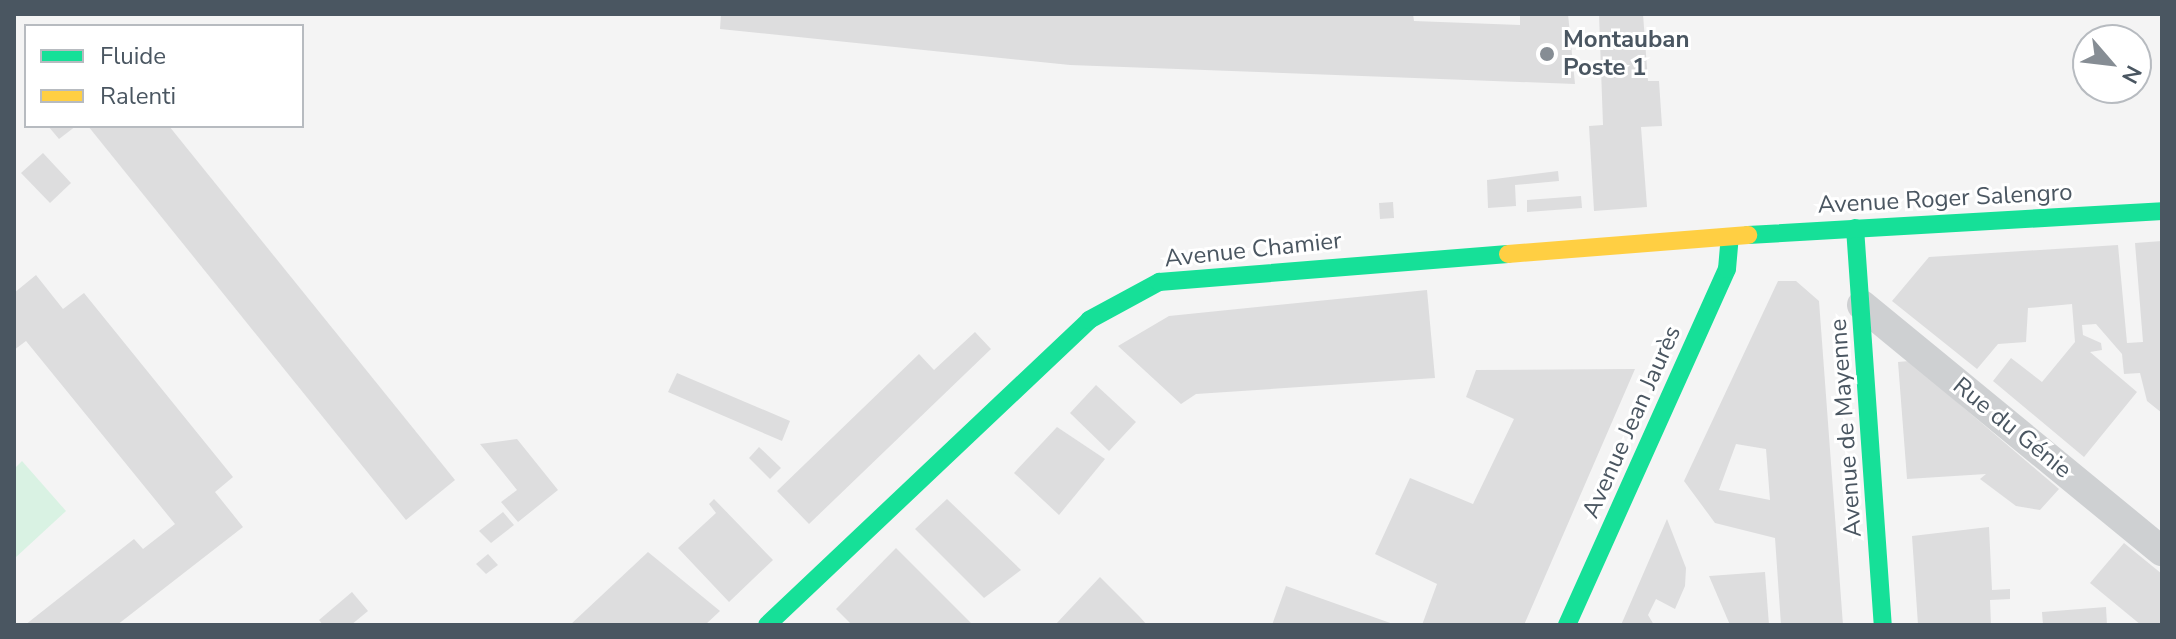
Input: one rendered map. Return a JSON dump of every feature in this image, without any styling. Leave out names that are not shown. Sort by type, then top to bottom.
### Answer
[{"type":"main road","name":"Avenue Roger Salengro","points":[[1730,237],[2162,211]]},
{"type":"main road","name":"Avenue de Mayenne","points":[[1855,228],[1883,625]]},
{"type":"main road","name":"Avenue Chamier","points":[[767,625],[1089,320],[1159,282],[1730,237]]},
{"type":"main road","name":"Avenue Jean Jaurès","points":[[1567,625],[1727,269],[1730,237]]},
{"type":"street","name":"Rue du Génie","points":[[1862,305],[2162,551]]},
{"type":"green space","points":[[22,461],[66,511],[15,558],[14,469]]},
{"type":"building","points":[[721,14],[1413,14],[1414,21],[1520,25],[1520,14],[1568,14],[1575,84],[1070,65],[720,29]]},
{"type":"building","points":[[1599,14],[1643,14],[1648,81],[1659,81],[1662,126],[1641,127],[1647,207],[1594,211],[1589,126],[1603,125]]},
{"type":"building","points":[[50,128],[73,128],[59,139]]},
{"type":"building","points":[[90,128],[171,128],[455,480],[406,520]]},
{"type":"building","points":[[43,153],[71,183],[50,203],[21,173]]},
{"type":"building","points":[[1558,171],[1559,181],[1515,185],[1516,206],[1488,208],[1487,180]]},
{"type":"building","points":[[1581,196],[1582,208],[1527,212],[1527,200]]},
{"type":"building","points":[[1393,202],[1394,218],[1380,219],[1379,203]]},
{"type":"building","points":[[2162,241],[2162,413],[2147,401],[2140,373],[2124,374],[2122,354],[2096,324],[2082,325],[2083,335],[2101,343],[2102,350],[2090,352],[2137,392],[2084,457],[1993,381],[2011,358],[2042,382],[2075,342],[2072,304],[2028,308],[2026,342],[1998,344],[1977,369],[1892,301],[1929,257],[2118,245],[2127,343],[2143,342],[2135,243]]},
{"type":"building","points":[[36,275],[63,309],[84,293],[233,477],[215,492],[243,527],[117,625],[25,625],[134,539],[143,549],[175,524],[26,341],[14,350],[14,293]]},
{"type":"building","points":[[1778,281],[1796,281],[1819,301],[1843,625],[1781,625],[1775,538],[1715,523],[1684,481]],"holes":[[[1736,444],[1766,449],[1770,500],[1719,490]]]},
{"type":"building","points":[[1427,290],[1435,378],[1196,394],[1181,404],[1118,346],[1169,316]]},
{"type":"building","points":[[975,332],[991,349],[809,524],[777,491],[919,354],[934,370]]},
{"type":"building","points":[[1909,361],[2059,489],[2040,510],[2016,506],[1980,479],[1986,474],[1907,479],[1898,362]]},
{"type":"building","points":[[1635,369],[1524,625],[1422,625],[1437,584],[1375,554],[1410,478],[1473,504],[1514,419],[1466,397],[1476,370]]},
{"type":"building","points":[[677,373],[790,421],[782,441],[668,392]]},
{"type":"building","points":[[1096,385],[1136,422],[1109,451],[1070,413]]},
{"type":"building","points":[[1057,427],[1105,459],[1059,515],[1014,473]]},
{"type":"building","points":[[517,439],[558,490],[518,522],[501,502],[517,490],[480,444]]},
{"type":"building","points":[[759,447],[781,468],[770,479],[749,458]]},
{"type":"building","points":[[714,499],[773,560],[729,602],[678,548],[716,513],[709,504]]},
{"type":"building","points":[[947,499],[1021,570],[984,598],[915,529]]},
{"type":"building","points":[[503,512],[514,525],[491,543],[479,531]]},
{"type":"building","points":[[1667,519],[1686,568],[1685,586],[1675,609],[1656,599],[1648,615],[1654,625],[1621,625]]},
{"type":"building","points":[[1989,527],[1992,590],[2010,589],[2010,599],[1990,600],[1991,625],[1918,625],[1912,536]]},
{"type":"building","points":[[2124,543],[2162,574],[2162,625],[2141,625],[2090,583]]},
{"type":"building","points":[[896,548],[973,625],[852,625],[836,609]]},
{"type":"building","points":[[648,552],[720,611],[705,625],[570,625]]},
{"type":"building","points":[[488,554],[498,565],[486,574],[476,564]]},
{"type":"building","points":[[1765,572],[1769,625],[1730,625],[1709,576]]},
{"type":"building","points":[[1100,577],[1139,616],[1147,625],[1055,625]]},
{"type":"building","points":[[1286,586],[1396,625],[1272,625]]},
{"type":"building","points":[[352,592],[368,611],[351,625],[323,625],[319,620]]},
{"type":"building","points":[[2106,607],[2107,625],[2043,625],[2042,612]]},
{"type":"traffic: fast","points":[[1748,235],[2162,211]]},
{"type":"traffic: fast","points":[[1855,228],[1883,625]]},
{"type":"traffic: fast","points":[[1567,625],[1727,269],[1730,237]]},
{"type":"traffic: fast","points":[[767,625],[1089,320],[1159,282],[1508,254]]},
{"type":"traffic: slow","points":[[1508,254],[1748,235]]},
{"type":"place","name":"Montauban Poste 1","points":[[1547,54]]}]
